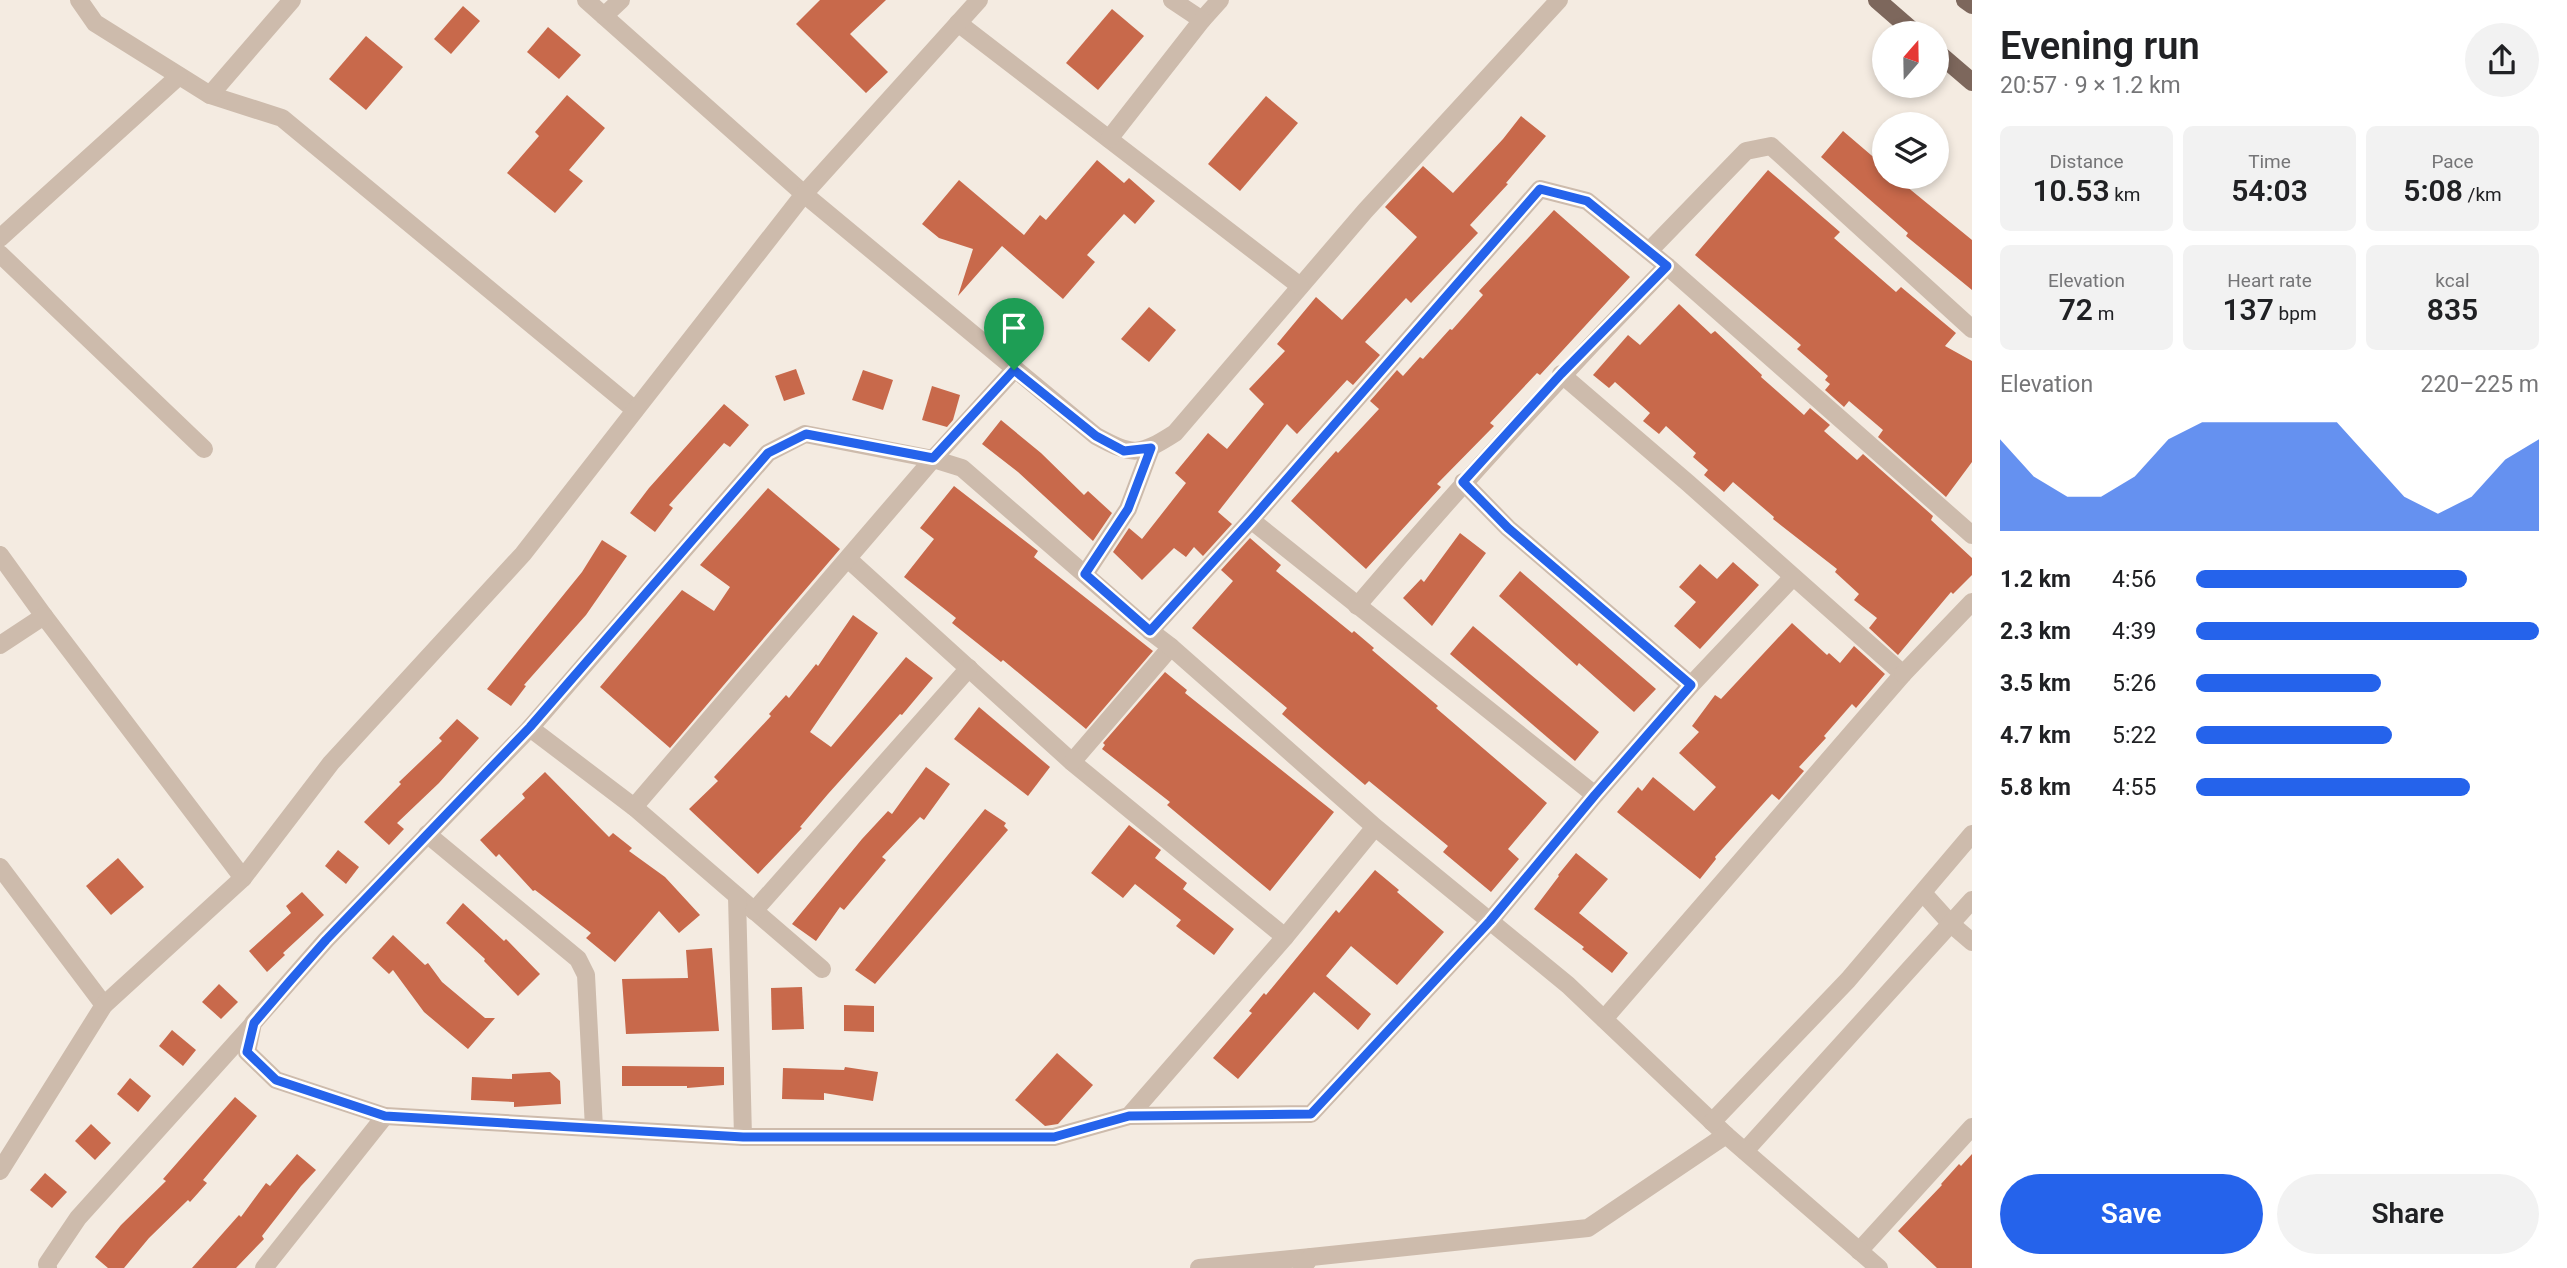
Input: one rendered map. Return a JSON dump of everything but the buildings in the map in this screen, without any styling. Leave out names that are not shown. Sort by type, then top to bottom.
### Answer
[{"type":"main road","points":[[1877,0],[1902,21]]},
{"type":"main road","points":[[1965,0],[1972,5]]},
{"type":"main road","points":[[1950,63],[1972,82]]},
{"type":"street","points":[[79,0],[95,23],[210,95],[282,118],[635,410]]},
{"type":"street","points":[[210,95],[292,0]]},
{"type":"street","points":[[586,0],[804,194],[1096,436],[1124,451],[1151,448],[1175,433],[1365,211],[1559,0]]},
{"type":"street","points":[[604,16],[621,0]]},
{"type":"street","points":[[0,1171],[104,1005],[243,878],[331,763],[523,554],[804,194],[979,0]]},
{"type":"street","points":[[1172,0],[1202,20]]},
{"type":"street","points":[[1109,139],[1220,0]]},
{"type":"street","points":[[958,23],[1300,286]]},
{"type":"street","points":[[0,238],[179,76]]},
{"type":"street","points":[[1649,251],[1746,151],[1771,146],[1972,329]]},
{"type":"street","points":[[1150,631],[1251,520],[1540,189],[1587,201],[1667,266],[1972,535]]},
{"type":"street","points":[[0,254],[204,449]]},
{"type":"street","points":[[1357,606],[1463,482],[1561,374],[1667,266]]},
{"type":"street","points":[[634,807],[933,458],[1014,370]]},
{"type":"street","points":[[1561,374],[1903,674]]},
{"type":"street","points":[[48,1268],[47,1264],[78,1218],[326,940],[530,727],[768,453],[806,434],[933,458],[962,468],[1375,827],[1568,985],[1726,1135],[1879,1268]]},
{"type":"street","points":[[1085,574],[1128,509],[1151,448]]},
{"type":"street","points":[[1463,482],[1508,528],[1691,685]]},
{"type":"street","points":[[1251,520],[1595,795]]},
{"type":"street","points":[[0,555],[243,878]]},
{"type":"street","points":[[848,559],[1072,762],[1284,937]]},
{"type":"street","points":[[254,1023],[247,1052],[276,1080],[385,1116],[743,1137],[1054,1137],[1129,1116],[1311,1114],[1490,921],[1691,685],[1793,577]]},
{"type":"street","points":[[1604,1020],[1903,674],[1972,602]]},
{"type":"street","points":[[0,645],[44,616]]},
{"type":"street","points":[[1072,762],[1171,647]]},
{"type":"street","points":[[754,911],[969,668]]},
{"type":"street","points":[[530,727],[634,807],[822,969]]},
{"type":"street","points":[[1129,1116],[1375,827]]},
{"type":"street","points":[[428,834],[578,959],[586,975],[594,1128]]},
{"type":"street","points":[[1712,1122],[1848,980],[1972,834]]},
{"type":"street","points":[[0,867],[104,1005]]},
{"type":"street","points":[[1923,893],[1972,943]]},
{"type":"street","points":[[737,896],[743,1137]]},
{"type":"street","points":[[1745,1151],[1972,900]]},
{"type":"street","points":[[264,1268],[385,1116]]},
{"type":"street","points":[[1859,1251],[1972,1128]]},
{"type":"street","points":[[1199,1268],[1307,1262],[1588,1228],[1726,1135]]},
{"type":"route","points":[[1540,189],[1587,201],[1667,266],[1561,374],[1463,482],[1508,528],[1691,685],[1490,921],[1311,1114],[1129,1116],[1054,1137],[743,1137],[385,1116],[276,1080],[247,1052],[254,1023],[290,981],[530,727],[768,453],[806,434],[933,458],[1014,370],[1096,436],[1124,451],[1151,448],[1128,509],[1085,574],[1150,631],[1251,520],[1540,189]]}]
